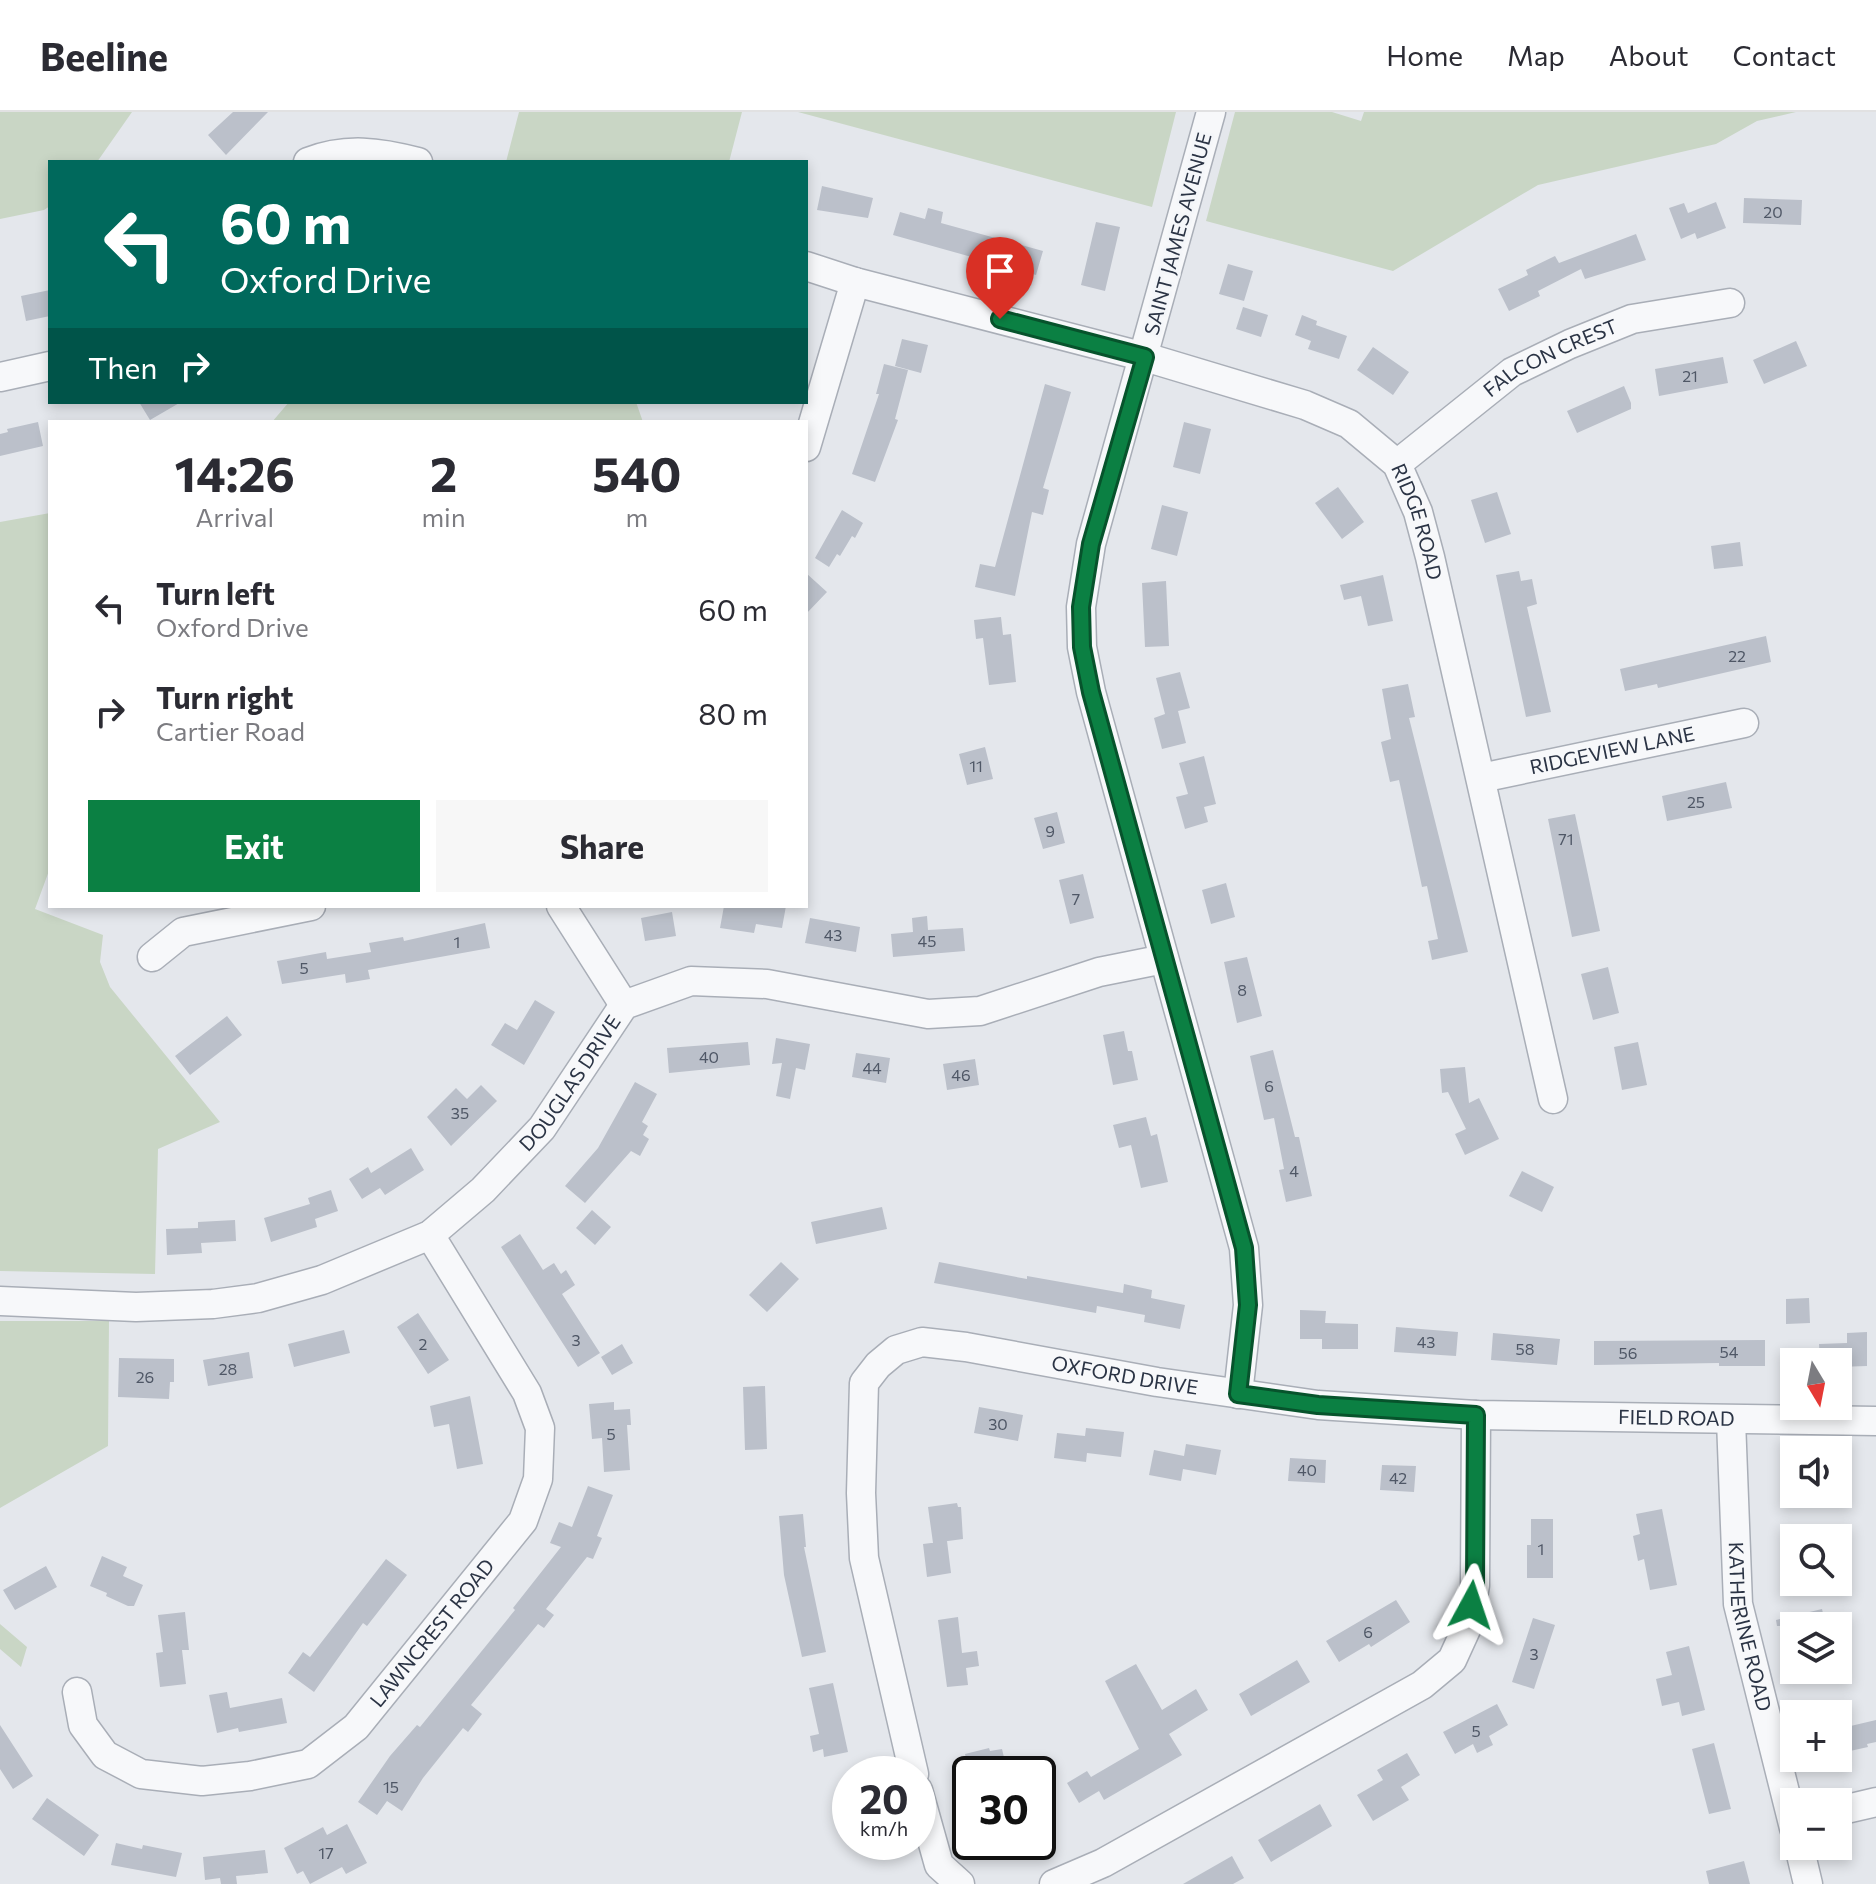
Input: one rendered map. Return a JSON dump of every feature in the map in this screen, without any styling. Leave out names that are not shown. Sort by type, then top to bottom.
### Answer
[{"type":"street","name":"SAINT JAMES AVENUE","points":[[1211,112],[1091,544],[1081,607],[1082,647],[1091,692],[1244,1248],[1248,1305],[1238,1394]]},
{"type":"street","points":[[313,160],[324,156],[376,152],[410,160]]},
{"type":"street","name":"RIDGE ROAD","points":[[808,267],[855,282],[1145,357],[1305,405],[1349,424],[1397,464],[1418,512],[1430,557],[1553,1099]]},
{"type":"street","points":[[808,440],[855,282]]},
{"type":"street","name":"FALCON CREST","points":[[1397,464],[1512,372],[1632,319],[1730,303]]},
{"type":"street","points":[[0,377],[48,366]]},
{"type":"street","name":"RIDGEVIEW LANE","points":[[1481,778],[1744,723]]},
{"type":"street","points":[[152,957],[183,932],[301,908]]},
{"type":"street","points":[[562,908],[624,1005]]},
{"type":"street","name":"DOUGLAS DRIVE","points":[[0,1301],[136,1307],[258,1298],[322,1280],[430,1235],[483,1190],[542,1128],[624,1005],[691,981],[767,984],[928,1014],[980,1011],[1099,972],[1164,959]]},
{"type":"street","name":"LAWNCREST ROAD","points":[[77,1692],[83,1725],[105,1755],[141,1774],[202,1781],[250,1776],[308,1764],[356,1727],[523,1521],[538,1479],[540,1428],[527,1393],[430,1235]]},
{"type":"street","name":"OXFORD DRIVE","points":[[910,1756],[864,1558],[861,1493],[864,1383],[878,1365],[896,1350],[922,1342],[966,1347],[1157,1382],[1318,1405],[1476,1415]]},
{"type":"street","points":[[1054,1884],[1103,1863],[1408,1693],[1452,1660],[1468,1625],[1475,1585],[1476,1415]]},
{"type":"street","name":"FIELD ROAD","points":[[1476,1415],[1876,1421]]},
{"type":"street","name":"KATHERINE ROAD","points":[[1731,1420],[1738,1604],[1785,1788]]},
{"type":"street","points":[[1852,1808],[1876,1802]]},
{"type":"street","points":[[936,1854],[939,1865],[960,1884]]},
{"type":"street","name":"KATHERINE ROAD","points":[[1802,1860],[1808,1884]]},
{"type":"green space","points":[[0,112],[132,112],[98,160],[48,160],[48,207],[0,219]]},
{"type":"green space","points":[[519,112],[742,112],[730,160],[507,160]]},
{"type":"green space","points":[[798,112],[1176,112],[1152,207]]},
{"type":"green space","points":[[1235,112],[1332,112],[1361,121],[1364,112],[1796,112],[1757,121],[1716,144],[1538,185],[1393,271],[1206,221]]},
{"type":"green space","points":[[287,404],[637,404],[642,420],[274,420]]},
{"type":"green space","points":[[48,513],[48,873],[35,909],[103,935],[100,962],[110,987],[220,1122],[158,1149],[155,1274],[0,1271],[0,522]]},
{"type":"green space","points":[[0,1321],[109,1321],[108,1446],[0,1508]]},
{"type":"green space","points":[[0,1624],[27,1647],[21,1667],[0,1649]]},
{"type":"building","points":[[233,112],[268,112],[226,155],[208,135]]},
{"type":"building","points":[[822,186],[873,198],[868,218],[817,210]]},
{"type":"building","points":[[1744,198],[1802,200],[1801,225],[1743,223]]},
{"type":"building","points":[[1716,202],[1726,228],[1697,239],[1695,233],[1681,239],[1669,208],[1684,203],[1688,213]]},
{"type":"building","points":[[928,208],[943,212],[941,223],[1043,251],[1036,275],[893,235],[900,212],[925,219]]},
{"type":"building","points":[[1096,222],[1120,227],[1105,291],[1081,285]]},
{"type":"building","points":[[1636,234],[1646,260],[1585,279],[1581,269],[1538,291],[1540,296],[1509,311],[1498,289],[1528,275],[1526,270],[1555,256],[1559,263]]},
{"type":"building","points":[[1228,264],[1253,271],[1244,301],[1219,294]]},
{"type":"building","points":[[48,290],[48,316],[26,321],[21,296]]},
{"type":"building","points":[[1243,307],[1268,315],[1261,337],[1236,329]]},
{"type":"building","points":[[1302,315],[1317,321],[1316,325],[1347,336],[1339,359],[1308,349],[1311,341],[1295,335]]},
{"type":"building","points":[[902,339],[928,345],[921,373],[895,366]]},
{"type":"building","points":[[1796,341],[1807,366],[1764,384],[1753,360]]},
{"type":"building","points":[[1373,347],[1409,372],[1393,395],[1357,370]]},
{"type":"building","points":[[1723,357],[1728,383],[1659,396],[1655,369]]},
{"type":"building","points":[[884,364],[908,370],[895,419],[898,420],[875,482],[852,474],[879,394],[876,394]]},
{"type":"building","points":[[1045,384],[1071,392],[1043,488],[1049,490],[1043,515],[1032,512],[1015,596],[975,587],[980,564],[995,567]]},
{"type":"building","points":[[1624,386],[1631,409],[1577,433],[1567,411]]},
{"type":"building","points":[[140,404],[178,404],[150,420]]},
{"type":"building","points":[[38,422],[43,446],[0,456],[0,434],[8,432],[7,429]]},
{"type":"building","points":[[1184,422],[1211,429],[1200,474],[1173,467]]},
{"type":"building","points":[[1338,487],[1364,522],[1342,539],[1315,503]]},
{"type":"building","points":[[1497,492],[1511,534],[1485,543],[1471,500]]},
{"type":"building","points":[[1162,505],[1188,512],[1177,556],[1151,549]]},
{"type":"building","points":[[842,510],[863,523],[855,538],[852,536],[829,567],[815,558]]},
{"type":"building","points":[[1740,542],[1743,566],[1714,569],[1711,546]]},
{"type":"building","points":[[1519,571],[1521,581],[1532,579],[1537,604],[1527,607],[1551,712],[1526,717],[1496,575]]},
{"type":"building","points":[[808,575],[827,592],[808,612]]},
{"type":"building","points":[[1383,575],[1393,621],[1368,626],[1361,596],[1344,600],[1340,585]]},
{"type":"building","points":[[1166,581],[1169,646],[1145,647],[1142,583]]},
{"type":"building","points":[[1001,617],[1003,635],[1011,634],[1016,682],[989,685],[983,638],[976,639],[974,620]]},
{"type":"building","points":[[1766,636],[1771,662],[1658,688],[1657,684],[1625,691],[1620,669]]},
{"type":"building","points":[[1180,672],[1190,708],[1178,711],[1186,743],[1162,749],[1154,718],[1165,714],[1156,678]]},
{"type":"building","points":[[1408,684],[1415,717],[1409,718],[1468,952],[1432,960],[1428,941],[1438,939],[1427,886],[1422,887],[1399,780],[1390,782],[1381,742],[1391,739],[1382,689]]},
{"type":"building","points":[[985,747],[993,779],[967,785],[959,754]]},
{"type":"building","points":[[1204,756],[1216,804],[1204,807],[1208,822],[1185,829],[1176,797],[1188,794],[1179,763]]},
{"type":"building","points":[[1726,782],[1732,808],[1667,821],[1662,796]]},
{"type":"building","points":[[1057,812],[1065,843],[1043,849],[1034,818]]},
{"type":"building","points":[[1575,814],[1600,931],[1572,937],[1548,819]]},
{"type":"building","points":[[1083,874],[1094,918],[1070,924],[1059,880]]},
{"type":"building","points":[[1226,883],[1235,917],[1211,924],[1202,890]]},
{"type":"building","points":[[724,908],[786,908],[782,928],[756,924],[754,933],[720,928]]},
{"type":"building","points":[[672,912],[676,936],[645,941],[641,918]]},
{"type":"building","points":[[927,916],[928,930],[963,928],[965,951],[893,957],[891,934],[913,932],[912,918]]},
{"type":"building","points":[[810,918],[860,927],[856,952],[805,943]]},
{"type":"building","points":[[485,923],[490,948],[368,970],[370,979],[346,983],[345,974],[282,984],[277,961],[326,952],[327,959],[371,952],[369,943],[403,937],[404,941]]},
{"type":"building","points":[[1247,957],[1262,1016],[1237,1023],[1224,962]]},
{"type":"building","points":[[1608,967],[1619,1013],[1593,1020],[1581,974]]},
{"type":"building","points":[[535,1000],[555,1012],[524,1065],[491,1045],[505,1023],[517,1030]]},
{"type":"building","points":[[227,1016],[242,1035],[190,1075],[175,1056]]},
{"type":"building","points":[[1124,1031],[1138,1080],[1113,1085],[1103,1035]]},
{"type":"building","points":[[776,1038],[810,1044],[805,1070],[796,1068],[790,1099],[776,1096],[782,1063],[772,1064]]},
{"type":"building","points":[[748,1042],[750,1065],[669,1073],[667,1048]]},
{"type":"building","points":[[1638,1042],[1647,1085],[1622,1090],[1614,1047]]},
{"type":"building","points":[[1273,1050],[1295,1137],[1299,1137],[1312,1196],[1286,1202],[1279,1170],[1284,1169],[1274,1118],[1264,1120],[1250,1056]]},
{"type":"building","points":[[856,1053],[890,1058],[886,1083],[852,1077]]},
{"type":"building","points":[[975,1059],[979,1085],[947,1090],[943,1064]]},
{"type":"building","points":[[1465,1067],[1469,1103],[1479,1098],[1499,1139],[1465,1155],[1455,1134],[1466,1129],[1448,1092],[1442,1093],[1440,1069]]},
{"type":"building","points":[[635,1082],[657,1094],[642,1122],[648,1126],[643,1135],[649,1139],[640,1156],[631,1151],[585,1203],[565,1186],[598,1148]]},
{"type":"building","points":[[481,1085],[497,1101],[451,1146],[427,1117],[456,1088],[467,1099]]},
{"type":"building","points":[[1146,1117],[1151,1136],[1157,1134],[1168,1182],[1141,1188],[1131,1145],[1119,1148],[1113,1125]]},
{"type":"building","points":[[411,1148],[424,1170],[385,1195],[380,1188],[362,1199],[349,1179],[368,1167],[371,1173]]},
{"type":"building","points":[[1522,1171],[1554,1187],[1542,1212],[1509,1196]]},
{"type":"building","points":[[331,1190],[338,1211],[315,1219],[317,1227],[271,1242],[264,1218],[310,1204],[308,1198]]},
{"type":"building","points":[[882,1207],[887,1229],[816,1244],[811,1222]]},
{"type":"building","points":[[592,1210],[611,1227],[595,1245],[576,1228]]},
{"type":"building","points":[[235,1220],[236,1241],[201,1243],[202,1253],[167,1255],[166,1229],[198,1228],[198,1222]]},
{"type":"building","points":[[520,1234],[543,1270],[554,1263],[561,1274],[566,1270],[575,1285],[562,1294],[600,1353],[578,1367],[501,1247]]},
{"type":"building","points":[[781,1262],[799,1279],[767,1312],[749,1295]]},
{"type":"building","points":[[939,1262],[1123,1293],[1124,1284],[1152,1290],[1151,1298],[1185,1305],[1180,1329],[1144,1322],[1145,1315],[1097,1306],[1096,1313],[934,1283]]},
{"type":"building","points":[[1809,1298],[1810,1323],[1786,1324],[1786,1299]]},
{"type":"building","points":[[1300,1310],[1326,1311],[1325,1323],[1358,1324],[1358,1349],[1322,1349],[1322,1339],[1300,1339]]},
{"type":"building","points":[[418,1313],[449,1360],[428,1374],[397,1327]]},
{"type":"building","points":[[1396,1327],[1458,1332],[1456,1356],[1394,1352]]},
{"type":"building","points":[[344,1330],[350,1353],[294,1367],[288,1344]]},
{"type":"building","points":[[1867,1332],[1867,1366],[1852,1367],[1852,1348],[1819,1348],[1819,1344],[1847,1343],[1847,1333]]},
{"type":"building","points":[[1493,1333],[1560,1339],[1557,1365],[1491,1360]]},
{"type":"building","points":[[1765,1340],[1765,1366],[1719,1366],[1719,1363],[1594,1365],[1594,1341]]},
{"type":"building","points":[[622,1344],[633,1363],[612,1375],[601,1357]]},
{"type":"building","points":[[249,1352],[253,1378],[208,1386],[203,1360]]},
{"type":"building","points":[[119,1358],[174,1359],[174,1382],[170,1382],[169,1399],[118,1397]]},
{"type":"building","points":[[765,1386],[767,1449],[745,1450],[743,1387]]},
{"type":"building","points":[[470,1396],[483,1464],[457,1469],[449,1424],[434,1427],[430,1406]]},
{"type":"building","points":[[614,1402],[614,1410],[630,1409],[631,1425],[627,1425],[630,1470],[604,1472],[602,1438],[592,1439],[589,1404]]},
{"type":"building","points":[[979,1407],[1023,1415],[1018,1441],[974,1433]]},
{"type":"building","points":[[1086,1428],[1124,1432],[1121,1457],[1087,1453],[1086,1462],[1054,1458],[1057,1433],[1085,1436]]},
{"type":"building","points":[[1186,1444],[1221,1450],[1216,1475],[1183,1469],[1181,1481],[1149,1475],[1154,1450],[1184,1456]]},
{"type":"building","points":[[1290,1458],[1326,1460],[1325,1483],[1288,1481]]},
{"type":"building","points":[[1382,1465],[1416,1466],[1414,1492],[1380,1490]]},
{"type":"building","points":[[588,1486],[613,1495],[597,1536],[602,1538],[593,1559],[587,1557],[546,1609],[554,1615],[544,1628],[538,1624],[471,1705],[482,1714],[468,1732],[463,1728],[423,1778],[402,1811],[387,1801],[377,1815],[358,1802],[390,1756],[417,1725],[420,1727],[515,1610],[513,1608],[561,1547],[550,1543],[559,1522],[572,1527]]},
{"type":"building","points":[[957,1503],[961,1507],[963,1539],[933,1543],[928,1507]]},
{"type":"building","points":[[1662,1509],[1677,1585],[1650,1590],[1644,1559],[1638,1561],[1633,1536],[1640,1534],[1636,1514]]},
{"type":"building","points":[[803,1514],[804,1547],[826,1652],[802,1657],[784,1575],[779,1516]]},
{"type":"building","points":[[1531,1519],[1553,1519],[1553,1578],[1527,1578]]},
{"type":"building","points":[[947,1541],[951,1573],[927,1577],[923,1544]]},
{"type":"building","points":[[102,1556],[127,1567],[123,1576],[143,1585],[134,1606],[106,1596],[107,1593],[90,1586]]},
{"type":"building","points":[[386,1559],[407,1575],[367,1626],[363,1623],[314,1692],[288,1673],[303,1652],[310,1657]]},
{"type":"building","points":[[46,1566],[57,1587],[15,1610],[3,1590]]},
{"type":"building","points":[[1396,1600],[1410,1622],[1371,1647],[1369,1644],[1339,1662],[1326,1641]]},
{"type":"building","points":[[185,1612],[189,1650],[182,1650],[186,1684],[160,1687],[156,1653],[163,1652],[158,1615]]},
{"type":"building","points":[[958,1617],[962,1653],[977,1651],[979,1666],[966,1668],[968,1685],[947,1687],[938,1620]]},
{"type":"building","points":[[1533,1618],[1555,1625],[1534,1689],[1512,1682]]},
{"type":"building","points":[[1689,1646],[1705,1710],[1682,1716],[1679,1702],[1662,1706],[1656,1679],[1672,1675],[1666,1652]]},
{"type":"building","points":[[1297,1660],[1310,1682],[1251,1716],[1239,1694]]},
{"type":"building","points":[[1136,1664],[1162,1710],[1196,1689],[1208,1710],[1169,1734],[1182,1755],[1104,1800],[1099,1791],[1079,1803],[1067,1783],[1087,1771],[1091,1777],[1139,1749],[1105,1681]]},
{"type":"building","points":[[833,1683],[848,1752],[824,1757],[823,1749],[813,1752],[810,1736],[819,1734],[809,1688]]},
{"type":"building","points":[[227,1692],[230,1708],[282,1698],[287,1723],[217,1733],[209,1695]]},
{"type":"building","points":[[1497,1704],[1508,1725],[1489,1736],[1493,1745],[1477,1753],[1473,1744],[1455,1754],[1443,1732]]},
{"type":"building","points":[[1876,1720],[1876,1742],[1852,1751],[1852,1726]]},
{"type":"building","points":[[0,1725],[33,1776],[13,1789],[0,1769]]},
{"type":"building","points":[[1714,1743],[1731,1809],[1709,1814],[1692,1749]]},
{"type":"building","points":[[989,1748],[990,1751],[1002,1749],[1004,1756],[966,1756]]},
{"type":"building","points":[[1407,1753],[1420,1775],[1401,1787],[1409,1800],[1373,1821],[1357,1795],[1383,1780],[1377,1770]]},
{"type":"building","points":[[47,1798],[99,1835],[84,1856],[32,1819]]},
{"type":"building","points":[[1320,1804],[1332,1826],[1271,1862],[1258,1840]]},
{"type":"building","points":[[347,1824],[367,1863],[346,1874],[342,1867],[310,1884],[303,1871],[297,1874],[284,1848],[323,1827],[327,1835]]},
{"type":"building","points":[[116,1843],[182,1853],[176,1877],[111,1865]]},
{"type":"building","points":[[265,1850],[268,1873],[236,1876],[237,1884],[221,1884],[220,1878],[205,1880],[203,1857]]},
{"type":"building","points":[[1232,1856],[1244,1878],[1233,1884],[1183,1884]]},
{"type":"building","points":[[1744,1861],[1750,1884],[1709,1884],[1706,1871]]},
{"type":"route","points":[[1000,319],[1145,357],[1091,544],[1081,607],[1082,647],[1091,692],[1244,1248],[1248,1305],[1238,1394],[1318,1405],[1476,1415],[1475,1585],[1471,1605]]}]
